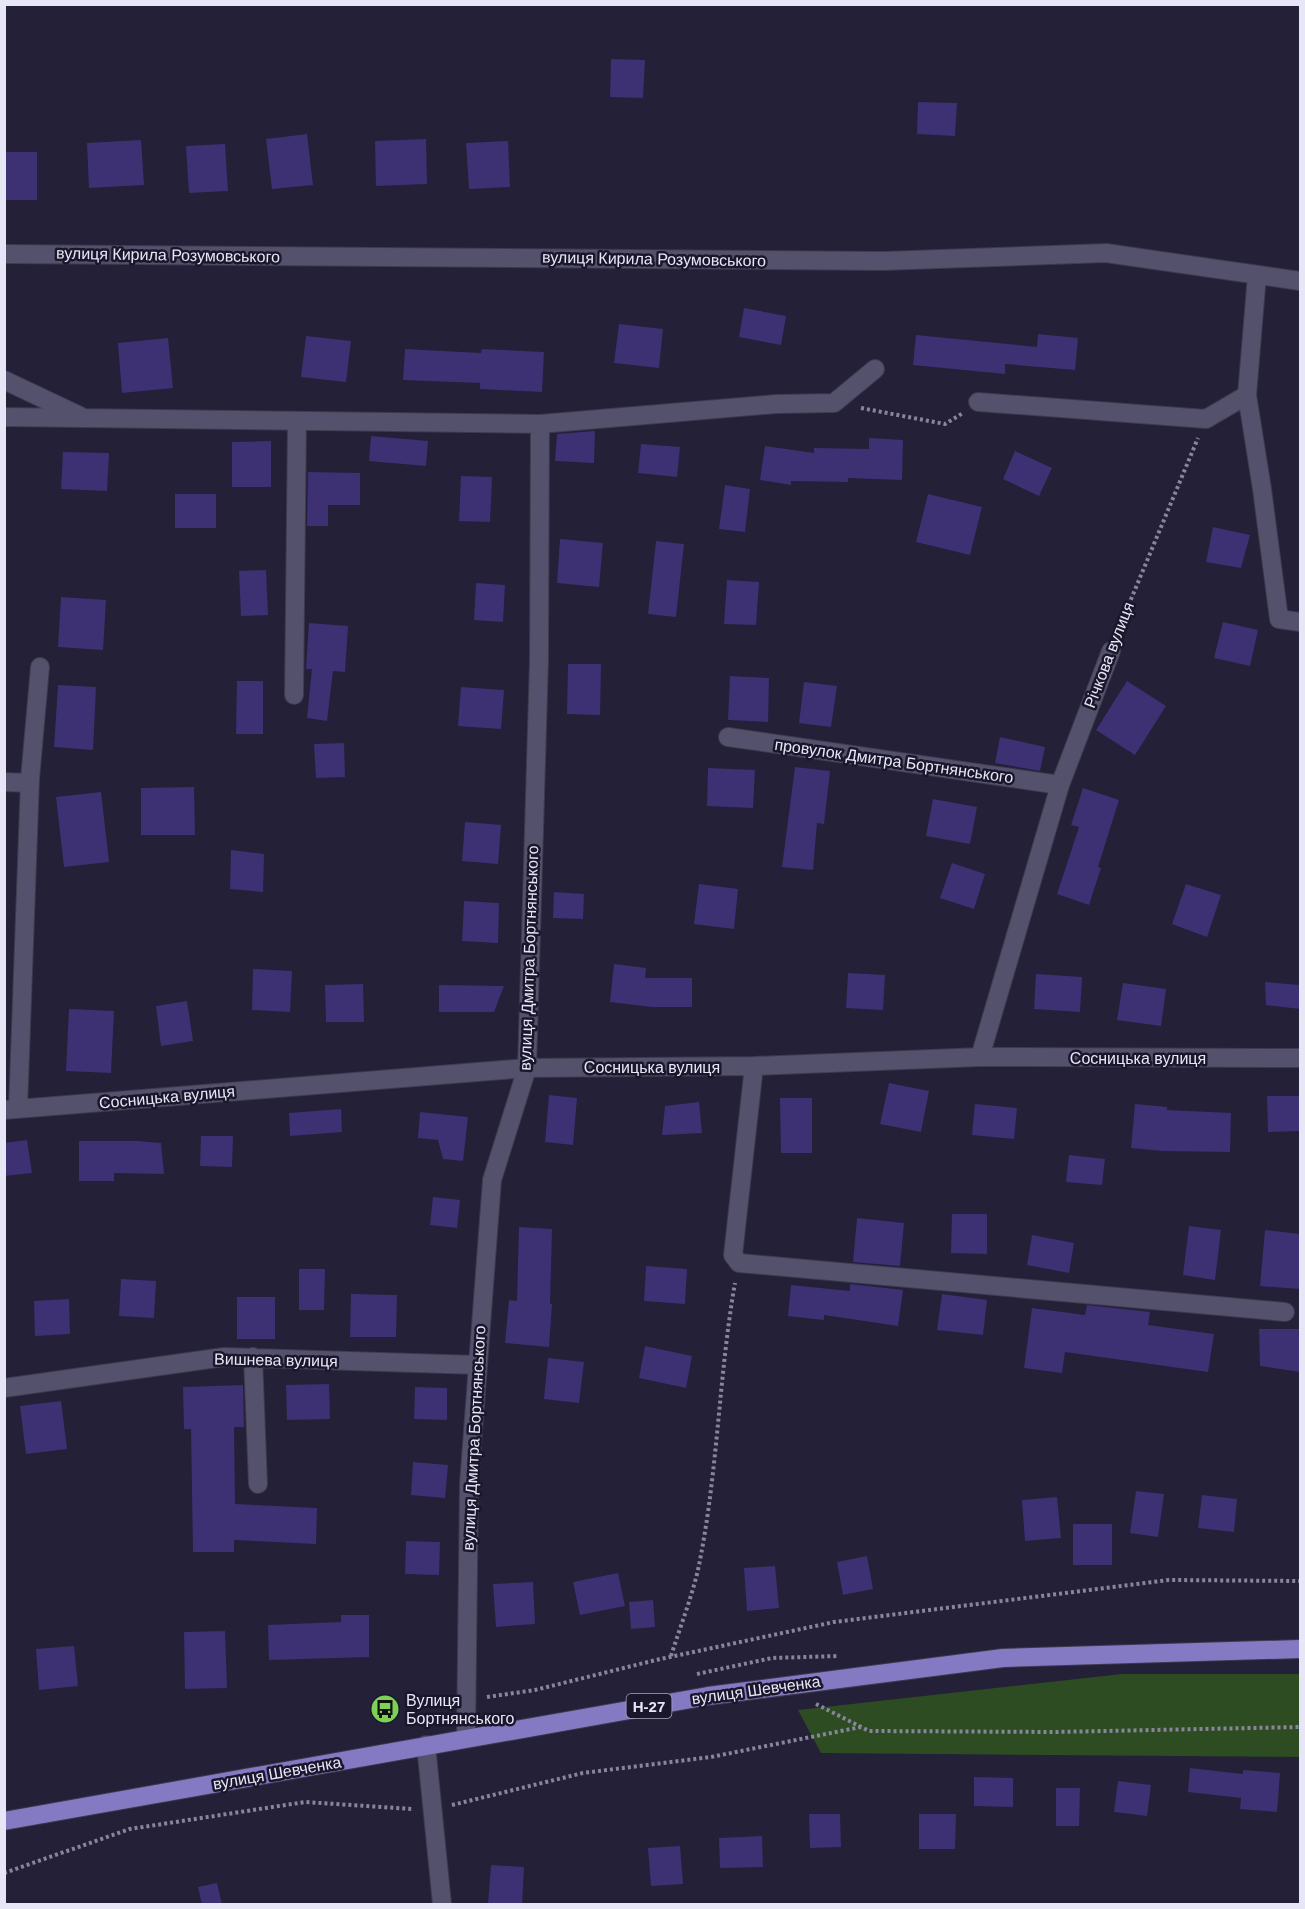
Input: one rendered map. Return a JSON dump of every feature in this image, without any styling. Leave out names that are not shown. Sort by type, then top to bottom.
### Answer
[{"type":"main road","name":"вулиця Шевченка","points":[[4,1821],[708,1696],[1004,1658],[1300,1648]]},
{"type":"street","name":"вулиця Кирила Розумовського","points":[[4,254],[883,261],[1106,253],[1300,281]]},
{"type":"street","points":[[1257,275],[1247,395],[1279,619],[1300,622]]},
{"type":"street","points":[[4,417],[87,420],[540,424],[776,404],[834,403],[875,369]]},
{"type":"street","points":[[4,380],[87,420]]},
{"type":"street","points":[[978,402],[1206,419],[1247,395]]},
{"type":"street","points":[[294,695],[297,422]]},
{"type":"street","name":"вулиця Дмитра Бортнянського","points":[[466,1738],[469,1484],[492,1180],[527,1068],[539,660],[540,424]]},
{"type":"street","name":"Річкова вулиця","points":[[980,1057],[1060,785],[1110,651]]},
{"type":"street","points":[[11,1109],[30,783],[40,667]]},
{"type":"street","name":"провулок Дмитра Бортнянського","points":[[728,737],[1060,785]]},
{"type":"street","points":[[4,782],[30,783]]},
{"type":"street","name":"Сосницька вулиця","points":[[11,1109],[527,1068],[754,1066],[980,1057],[1300,1058]]},
{"type":"street","points":[[754,1066],[733,1255],[739,1263],[1284,1312]]},
{"type":"street","name":"Вишнева вулиця","points":[[4,1388],[224,1357],[478,1365]]},
{"type":"street","points":[[253,1357],[258,1484]]},
{"type":"street","points":[[426,1745],[442,1905]]},
{"type":"path","points":[[834,403],[945,424],[978,402]]},
{"type":"path","name":"Річкова вулиця","points":[[1110,651],[1206,419]]},
{"type":"path","points":[[671,1656],[700,1561],[719,1422],[728,1327],[739,1263]]},
{"type":"path","points":[[467,1700],[535,1690],[671,1656],[834,1622],[1169,1580],[1300,1581]]},
{"type":"path","points":[[812,1702],[869,1731],[1055,1732],[1300,1727]]},
{"type":"path","points":[[4,1873],[130,1829],[305,1802],[432,1810],[584,1773],[711,1757],[861,1727]]},
{"type":"green space","points":[[1122,1674],[1300,1674],[1300,1757],[821,1753],[798,1710]]},
{"type":"building","points":[[611,59],[645,60],[643,98],[610,97]]},
{"type":"building","points":[[918,102],[957,103],[955,136],[917,134]]},
{"type":"building","points":[[307,134],[313,185],[272,189],[266,139]]},
{"type":"building","points":[[426,139],[427,184],[376,186],[375,141]]},
{"type":"building","points":[[141,140],[144,185],[89,188],[87,143]]},
{"type":"building","points":[[508,141],[510,187],[469,189],[466,143]]},
{"type":"building","points":[[225,144],[228,191],[189,193],[186,146]]},
{"type":"building","points":[[4,152],[37,152],[37,200],[4,200]]},
{"type":"building","points":[[744,308],[786,316],[781,345],[739,337]]},
{"type":"building","points":[[619,324],[663,329],[659,368],[614,363]]},
{"type":"building","points":[[1038,334],[1078,338],[1075,370],[1005,364],[1005,374],[913,365],[916,335],[1037,347]]},
{"type":"building","points":[[306,336],[351,341],[346,382],[301,377]]},
{"type":"building","points":[[168,338],[173,388],[122,393],[118,343]]},
{"type":"building","points":[[405,349],[481,353],[482,349],[544,352],[542,392],[480,389],[480,383],[403,380]]},
{"type":"building","points":[[595,431],[594,463],[555,461],[557,434]]},
{"type":"building","points":[[371,436],[428,441],[426,466],[369,461]]},
{"type":"building","points":[[869,438],[903,440],[902,480],[848,478],[848,482],[791,481],[791,485],[760,480],[765,446],[814,453],[814,448],[869,449]]},
{"type":"building","points":[[271,441],[271,487],[232,487],[232,442]]},
{"type":"building","points":[[641,444],[680,447],[677,477],[638,473]]},
{"type":"building","points":[[1015,451],[1052,468],[1039,496],[1003,479]]},
{"type":"building","points":[[63,452],[109,453],[107,491],[61,489]]},
{"type":"building","points":[[308,472],[360,473],[360,505],[328,505],[328,526],[307,526]]},
{"type":"building","points":[[461,476],[492,477],[490,522],[459,521]]},
{"type":"building","points":[[725,485],[750,489],[745,532],[719,529]]},
{"type":"building","points":[[175,494],[216,494],[216,528],[175,528]]},
{"type":"building","points":[[928,494],[982,507],[970,555],[916,542]]},
{"type":"building","points":[[1213,527],[1250,535],[1241,568],[1206,562]]},
{"type":"building","points":[[560,539],[603,543],[599,587],[557,583]]},
{"type":"building","points":[[656,541],[684,544],[676,617],[648,614]]},
{"type":"building","points":[[266,570],[268,615],[241,616],[239,571]]},
{"type":"building","points":[[727,580],[759,582],[756,625],[724,624]]},
{"type":"building","points":[[476,583],[505,585],[503,622],[474,620]]},
{"type":"building","points":[[61,597],[106,600],[103,650],[58,647]]},
{"type":"building","points":[[1223,622],[1258,630],[1250,666],[1214,658]]},
{"type":"building","points":[[309,623],[348,626],[345,672],[333,671],[327,721],[307,718],[312,669],[306,669]]},
{"type":"building","points":[[568,664],[601,664],[600,715],[567,714]]},
{"type":"building","points":[[730,676],[769,678],[768,722],[728,720]]},
{"type":"building","points":[[237,681],[263,681],[263,734],[236,734]]},
{"type":"building","points":[[1127,681],[1166,706],[1135,755],[1096,730]]},
{"type":"building","points":[[804,682],[837,686],[831,727],[799,723]]},
{"type":"building","points":[[58,685],[96,687],[93,750],[54,747]]},
{"type":"building","points":[[461,687],[504,690],[501,729],[458,726]]},
{"type":"building","points":[[1000,737],[1045,747],[1040,771],[995,763]]},
{"type":"building","points":[[344,743],[345,777],[316,778],[314,744]]},
{"type":"building","points":[[795,767],[830,771],[824,824],[817,823],[813,870],[782,867]]},
{"type":"building","points":[[708,768],[755,770],[753,808],[707,806]]},
{"type":"building","points":[[194,787],[195,835],[141,835],[141,788]]},
{"type":"building","points":[[1083,788],[1119,800],[1089,905],[1057,894],[1079,827],[1071,825]]},
{"type":"building","points":[[101,792],[109,862],[64,867],[56,797]]},
{"type":"building","points":[[933,799],[977,807],[970,844],[926,836]]},
{"type":"building","points":[[465,822],[501,825],[498,864],[462,861]]},
{"type":"building","points":[[231,850],[264,854],[263,892],[230,889]]},
{"type":"building","points":[[952,863],[985,874],[974,909],[940,898]]},
{"type":"building","points":[[699,884],[738,889],[734,929],[694,924]]},
{"type":"building","points":[[1186,884],[1221,895],[1207,937],[1172,924]]},
{"type":"building","points":[[554,892],[584,894],[583,919],[553,918]]},
{"type":"building","points":[[464,901],[499,903],[498,943],[462,941]]},
{"type":"building","points":[[614,964],[646,968],[645,978],[692,978],[692,1007],[651,1007],[610,1002]]},
{"type":"building","points":[[253,969],[292,971],[290,1012],[252,1010]]},
{"type":"building","points":[[848,973],[885,975],[883,1010],[846,1008]]},
{"type":"building","points":[[1036,974],[1082,977],[1080,1012],[1034,1009]]},
{"type":"building","points":[[1265,982],[1300,985],[1300,1009],[1266,1005]]},
{"type":"building","points":[[1123,983],[1166,989],[1161,1026],[1117,1020]]},
{"type":"building","points":[[363,984],[364,1022],[326,1022],[325,985]]},
{"type":"building","points":[[439,985],[504,986],[494,1012],[439,1012]]},
{"type":"building","points":[[187,1001],[193,1041],[161,1046],[156,1006]]},
{"type":"building","points":[[69,1009],[114,1011],[111,1073],[66,1071]]},
{"type":"building","points":[[889,1083],[929,1091],[921,1132],[880,1124]]},
{"type":"building","points":[[549,1095],[577,1098],[573,1145],[545,1142]]},
{"type":"building","points":[[1267,1096],[1300,1096],[1300,1131],[1268,1132]]},
{"type":"building","points":[[780,1098],[812,1098],[812,1153],[781,1153]]},
{"type":"building","points":[[699,1102],[702,1133],[662,1135],[665,1106]]},
{"type":"building","points":[[975,1104],[1017,1108],[1014,1139],[972,1135]]},
{"type":"building","points":[[1135,1104],[1167,1107],[1167,1110],[1231,1113],[1230,1152],[1131,1148]]},
{"type":"building","points":[[341,1109],[342,1132],[290,1136],[289,1113]]},
{"type":"building","points":[[420,1112],[468,1117],[463,1161],[443,1159],[438,1140],[418,1138]]},
{"type":"building","points":[[201,1136],[233,1136],[232,1167],[200,1166]]},
{"type":"building","points":[[27,1140],[32,1173],[4,1176],[4,1143]]},
{"type":"building","points":[[79,1141],[161,1143],[164,1174],[114,1173],[114,1181],[79,1181]]},
{"type":"building","points":[[1069,1155],[1105,1159],[1102,1185],[1066,1182]]},
{"type":"building","points":[[433,1197],[460,1200],[457,1228],[430,1225]]},
{"type":"building","points":[[952,1214],[987,1214],[987,1254],[951,1253]]},
{"type":"building","points":[[857,1218],[904,1223],[900,1266],[853,1262]]},
{"type":"building","points":[[1189,1226],[1221,1230],[1215,1280],[1183,1275]]},
{"type":"building","points":[[519,1227],[552,1229],[550,1304],[552,1304],[549,1347],[505,1343],[509,1300],[517,1301]]},
{"type":"building","points":[[1265,1230],[1300,1234],[1300,1289],[1260,1286]]},
{"type":"building","points":[[1032,1235],[1074,1243],[1069,1273],[1027,1265]]},
{"type":"building","points":[[646,1266],[687,1269],[685,1304],[644,1301]]},
{"type":"building","points":[[299,1269],[325,1269],[324,1310],[299,1310]]},
{"type":"building","points":[[121,1279],[156,1281],[154,1318],[119,1316]]},
{"type":"building","points":[[850,1284],[903,1290],[898,1326],[824,1315],[824,1320],[788,1316],[791,1285],[850,1291]]},
{"type":"building","points":[[351,1294],[397,1295],[396,1337],[350,1337]]},
{"type":"building","points":[[942,1294],[987,1300],[983,1335],[937,1330]]},
{"type":"building","points":[[237,1297],[275,1297],[275,1339],[237,1339]]},
{"type":"building","points":[[69,1299],[70,1334],[35,1336],[34,1301]]},
{"type":"building","points":[[1087,1305],[1150,1312],[1148,1325],[1214,1334],[1208,1372],[1065,1352],[1062,1373],[1024,1368],[1032,1308],[1085,1315]]},
{"type":"building","points":[[1259,1329],[1300,1329],[1300,1372],[1260,1366]]},
{"type":"building","points":[[645,1346],[692,1356],[686,1388],[639,1378]]},
{"type":"building","points":[[548,1358],[584,1362],[579,1403],[544,1399]]},
{"type":"building","points":[[329,1384],[330,1419],[287,1420],[286,1385]]},
{"type":"building","points":[[243,1385],[244,1427],[234,1427],[235,1504],[317,1508],[316,1544],[234,1540],[234,1552],[193,1552],[191,1429],[184,1429],[183,1387]]},
{"type":"building","points":[[415,1387],[447,1388],[447,1420],[414,1419]]},
{"type":"building","points":[[61,1401],[67,1449],[26,1454],[20,1406]]},
{"type":"building","points":[[413,1462],[448,1465],[445,1498],[411,1495]]},
{"type":"building","points":[[1136,1491],[1164,1494],[1158,1537],[1130,1533]]},
{"type":"building","points":[[1202,1495],[1237,1499],[1234,1532],[1198,1528]]},
{"type":"building","points":[[1057,1497],[1061,1538],[1025,1541],[1022,1500]]},
{"type":"building","points":[[1073,1524],[1112,1524],[1112,1565],[1073,1565]]},
{"type":"building","points":[[406,1541],[440,1542],[439,1575],[405,1574]]},
{"type":"building","points":[[867,1556],[873,1589],[843,1595],[837,1562]]},
{"type":"building","points":[[775,1566],[779,1608],[747,1611],[744,1568]]},
{"type":"building","points":[[618,1573],[625,1606],[580,1615],[573,1582]]},
{"type":"building","points":[[533,1582],[535,1624],[496,1627],[493,1584]]},
{"type":"building","points":[[653,1600],[655,1627],[631,1629],[629,1602]]},
{"type":"building","points":[[341,1615],[369,1615],[369,1657],[269,1660],[268,1625],[341,1622]]},
{"type":"building","points":[[225,1631],[227,1688],[185,1689],[184,1632]]},
{"type":"building","points":[[74,1646],[78,1686],[39,1690],[36,1649]]},
{"type":"building","points":[[1190,1768],[1243,1774],[1243,1770],[1280,1773],[1277,1812],[1240,1809],[1241,1798],[1188,1792]]},
{"type":"building","points":[[974,1777],[1013,1778],[1013,1807],[974,1806]]},
{"type":"building","points":[[1118,1781],[1151,1785],[1147,1816],[1114,1812]]},
{"type":"building","points":[[1056,1788],[1080,1788],[1079,1826],[1056,1826]]},
{"type":"building","points":[[809,1814],[840,1814],[841,1847],[810,1848]]},
{"type":"building","points":[[919,1814],[956,1814],[955,1849],[919,1849]]},
{"type":"building","points":[[762,1836],[763,1867],[720,1868],[719,1838]]},
{"type":"building","points":[[680,1846],[683,1884],[651,1886],[648,1848]]},
{"type":"building","points":[[491,1865],[524,1867],[522,1905],[488,1905]]},
{"type":"building","points":[[217,1883],[222,1905],[202,1905],[198,1887]]},
{"type":"place","name":"Вулиця Бортнянського","points":[[385,1709]]}]
